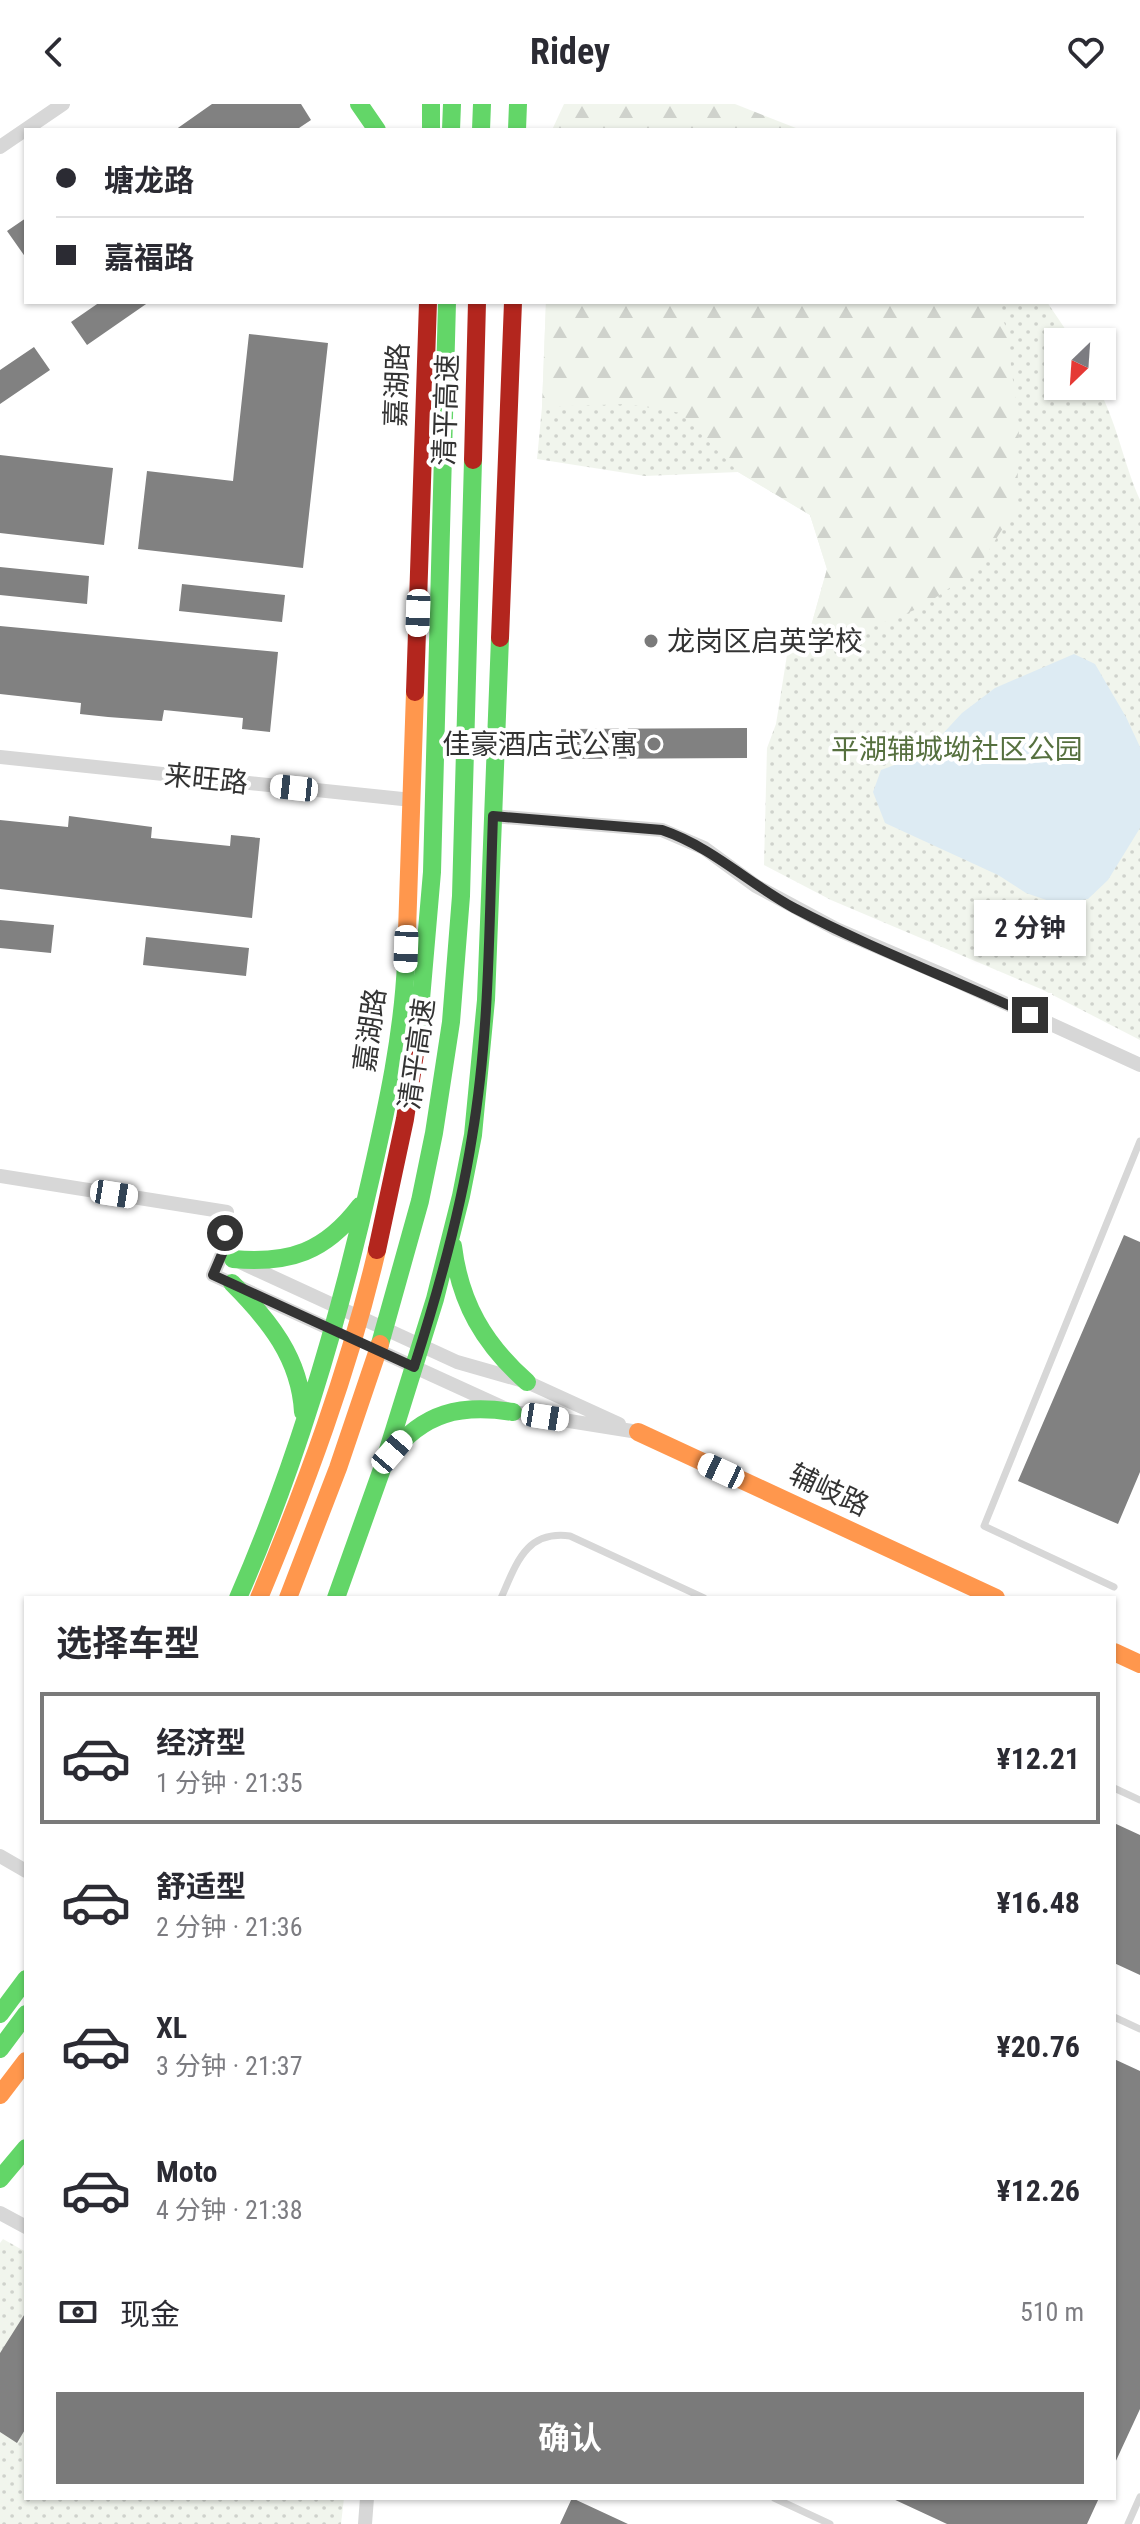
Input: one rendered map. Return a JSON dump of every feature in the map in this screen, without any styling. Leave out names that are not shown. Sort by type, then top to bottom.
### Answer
[{"type":"main road","points":[[359,104],[376,128]]},
{"type":"main road","points":[[431,104],[431,128]]},
{"type":"main road","points":[[451,128],[452,104]]},
{"type":"main road","points":[[481,128],[482,104]]},
{"type":"main road","points":[[517,128],[518,104]]},
{"type":"main road","name":"嘉湖路","points":[[239,1596],[303,1427],[367,1196],[390,1090],[405,979],[428,304]]},
{"type":"main road","name":"清平高速","points":[[260,1596],[320,1437],[369,1282],[403,1132],[416,1049],[432,872],[447,304]]},
{"type":"main road","name":"清平高速","points":[[289,1596],[339,1466],[395,1293],[425,1176],[446,1063],[462,874],[477,304]]},
{"type":"main road","points":[[337,1596],[421,1346],[452,1232],[473,1135],[481,1069],[513,304]]},
{"type":"main road","points":[[228,1257],[274,1262],[311,1250],[343,1229],[367,1196]]},
{"type":"main road","points":[[452,1232],[458,1279],[473,1318],[496,1354],[527,1382]]},
{"type":"main road","points":[[232,1283],[265,1317],[287,1352],[300,1387],[304,1406],[303,1427]]},
{"type":"main road","points":[[382,1469],[404,1438],[418,1426],[437,1417],[474,1406],[513,1412]]},
{"type":"main road","name":"辅岐路","points":[[638,1432],[992,1596]]},
{"type":"main road","points":[[1116,1653],[1140,1664]]},
{"type":"main road","points":[[0,2014],[24,1982]]},
{"type":"main road","points":[[0,2049],[24,2017]]},
{"type":"main road","points":[[0,2095],[24,2064]]},
{"type":"main road","points":[[0,2179],[24,2150]]},
{"type":"street","points":[[28,128],[63,104]]},
{"type":"street","points":[[0,147],[24,131]]},
{"type":"street","name":"来旺路","points":[[0,757],[412,800]]},
{"type":"street","points":[[493,816],[662,830],[684,838],[721,859],[756,886],[836,929],[1140,1065]]},
{"type":"street","points":[[0,1176],[227,1212],[228,1257],[213,1275],[513,1412],[638,1432]]},
{"type":"street","points":[[228,1257],[457,1362],[527,1382],[638,1432]]},
{"type":"street","points":[[0,1856],[24,1870]]},
{"type":"street","points":[[0,2213],[24,2226]]},
{"type":"street","points":[[365,2524],[367,2500]]},
{"type":"lane","points":[[1114,1587],[984,1526],[1140,1141]]},
{"type":"lane","points":[[502,1596],[524,1552],[540,1539],[559,1535],[570,1536],[700,1596]]},
{"type":"lane","points":[[1116,1789],[1140,1800]]},
{"type":"lane","points":[[1116,2018],[1140,2029]]},
{"type":"lane","points":[[1128,2524],[1140,2497]]},
{"type":"lane","points":[[778,2500],[830,2524]]},
{"type":"green space","points":[[564,104],[735,104],[796,128],[553,128]]},
{"type":"green space","name":"平湖辅城坳社区公园","points":[[546,304],[1048,304],[1065,328],[1044,328],[1044,400],[1104,400],[1140,500],[1140,1040],[1041,989],[831,900],[764,865],[767,748],[776,724],[787,655],[808,637],[827,569],[810,515],[738,472],[645,476],[537,459]]},
{"type":"green space","points":[[546,304],[996,304],[1006,327],[1019,426],[1017,506],[977,569],[922,607],[847,637],[808,637],[827,569],[810,515],[738,472],[681,413],[627,404],[542,407]]},
{"type":"green space","points":[[3,2239],[24,2251],[24,2500],[344,2500],[341,2524],[0,2524],[0,2243]]},
{"type":"shaded area","points":[[1074,654],[1095,664],[1140,747],[1140,828],[1108,880],[1088,899],[1058,904],[1026,893],[998,875],[885,823],[873,792],[881,770],[924,754],[962,713],[995,688]]},
{"type":"building","points":[[212,104],[301,104],[311,120],[299,128],[178,128]]},
{"type":"building","points":[[24,219],[24,255],[7,231]]},
{"type":"building","points":[[97,304],[146,304],[87,345],[71,322]]},
{"type":"building","points":[[249,334],[328,343],[303,568],[138,549],[147,471],[233,481]]},
{"type":"building","points":[[34,347],[50,370],[0,404],[0,370]]},
{"type":"building","points":[[0,455],[113,468],[104,545],[0,533]]},
{"type":"building","points":[[0,567],[89,576],[87,604],[0,595]]},
{"type":"building","points":[[182,584],[285,595],[282,622],[179,611]]},
{"type":"building","points":[[0,626],[278,652],[270,732],[242,729],[243,718],[164,710],[162,721],[108,717],[80,714],[81,703],[0,694]]},
{"type":"building","name":"佳豪酒店式公寓","points":[[747,728],[747,758],[561,759],[561,729]]},
{"type":"building","points":[[69,816],[152,827],[151,838],[230,846],[231,835],[260,838],[252,918],[0,889],[0,820],[68,827]]},
{"type":"building","points":[[0,920],[54,925],[51,953],[0,948]]},
{"type":"building","points":[[146,937],[249,948],[246,976],[143,965]]},
{"type":"building","points":[[1124,1235],[1140,1242],[1140,1472],[1118,1524],[1018,1481]]},
{"type":"building","points":[[1116,1824],[1140,1835],[1140,1975],[1116,1964]]},
{"type":"building","points":[[1116,2060],[1140,2071],[1140,2409],[1116,2461]]},
{"type":"building","points":[[24,2315],[24,2431],[17,2443],[0,2432],[0,2353]]},
{"type":"building","points":[[571,2500],[576,2500],[628,2524],[560,2524]]},
{"type":"building","points":[[895,2500],[1098,2500],[1087,2524],[947,2524]]},
{"type":"traffic: fast","points":[[359,104],[376,128]]},
{"type":"traffic: fast","points":[[431,104],[431,128]]},
{"type":"traffic: fast","points":[[451,128],[452,104]]},
{"type":"traffic: fast","points":[[481,128],[482,104]]},
{"type":"traffic: fast","points":[[517,128],[518,104]]},
{"type":"traffic: fast","points":[[418,1034],[432,872],[447,304]]},
{"type":"traffic: fast","points":[[380,1344],[420,1201],[451,1022],[461,896],[473,460]]},
{"type":"traffic: fast","points":[[337,1596],[382,1469],[435,1299],[473,1135],[486,1000],[500,638]]},
{"type":"traffic: fast","points":[[239,1596],[298,1443],[345,1284],[388,1097],[402,1016],[406,962]]},
{"type":"traffic: fast","points":[[233,1259],[272,1259],[305,1252],[333,1234],[360,1206]]},
{"type":"traffic: fast","points":[[453,1246],[461,1286],[476,1321],[498,1353],[527,1382]]},
{"type":"traffic: fast","points":[[232,1283],[270,1326],[289,1357],[301,1392],[303,1412]]},
{"type":"traffic: fast","points":[[390,1455],[416,1429],[444,1414],[476,1409],[513,1412]]},
{"type":"traffic: fast","points":[[0,2014],[24,1982]]},
{"type":"traffic: fast","points":[[0,2049],[24,2017]]},
{"type":"traffic: fast","points":[[0,2179],[24,2150]]},
{"type":"traffic: slow","points":[[406,962],[415,692]]},
{"type":"traffic: slow","points":[[260,1596],[325,1427],[377,1250]]},
{"type":"traffic: slow","points":[[289,1596],[338,1468],[380,1344]]},
{"type":"traffic: slow","points":[[638,1432],[992,1596]]},
{"type":"traffic: slow","points":[[1116,1653],[1140,1664]]},
{"type":"traffic: slow","points":[[0,2095],[24,2064]]},
{"type":"traffic: jam","points":[[415,692],[428,304]]},
{"type":"traffic: jam","points":[[473,460],[477,304]]},
{"type":"traffic: jam","points":[[500,638],[513,304]]},
{"type":"traffic: jam","points":[[377,1250],[405,1119],[418,1034]]},
{"type":"place","name":"龙岗区启英学校","points":[[651,641]]},
{"type":"place","name":"佳豪酒店式公寓","points":[[654,744]]},
{"type":"route","points":[[225,1233],[222,1254],[213,1275],[414,1367],[447,1255],[473,1135],[486,1000],[493,816],[662,830],[684,838],[721,859],[756,886],[815,918],[1030,1015]]}]
